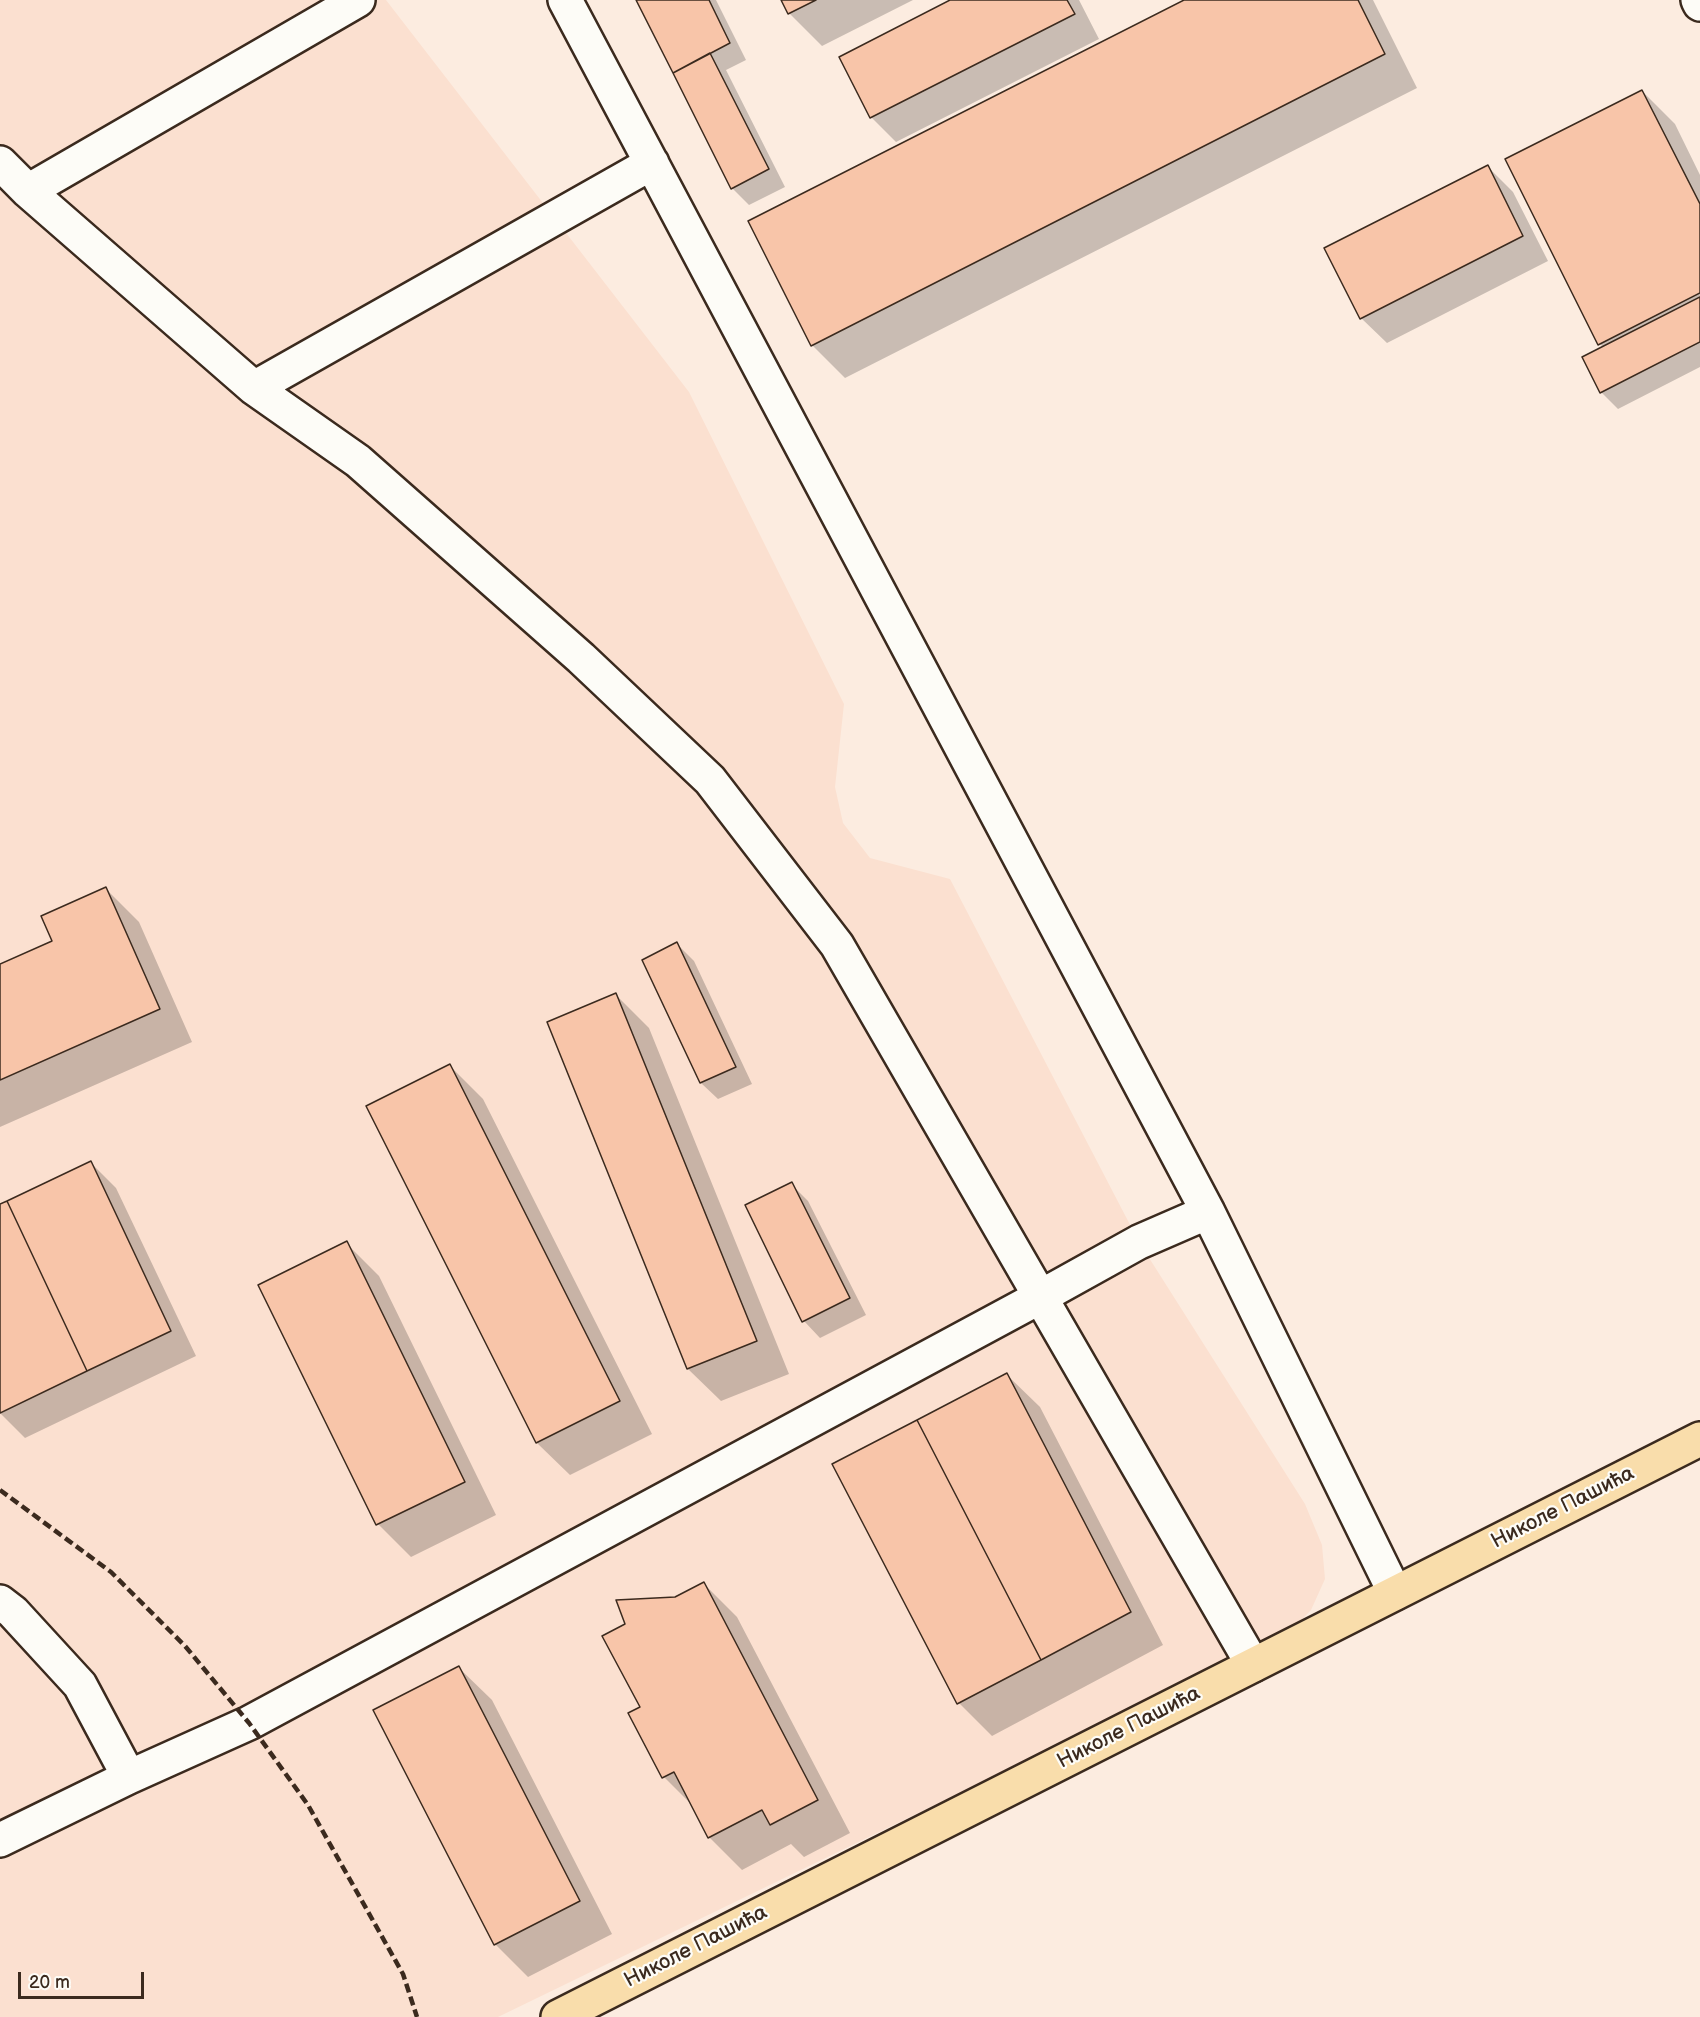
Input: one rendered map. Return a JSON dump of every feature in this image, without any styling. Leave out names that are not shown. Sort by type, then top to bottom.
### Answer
[{"type":"main road","name":"Николе Пашића","points":[[558,2017],[1700,1439]]},
{"type":"street","points":[[28,191],[358,0]]},
{"type":"street","points":[[565,0],[1208,1212],[1395,1593]]},
{"type":"street","points":[[1698,0],[1700,4]]},
{"type":"street","points":[[254,388],[652,163]]},
{"type":"street","points":[[0,164],[254,388],[357,461],[581,658],[710,780],[837,945],[1253,1665]]},
{"type":"street","points":[[0,1840],[129,1776],[249,1723],[1139,1242],[1208,1212]]},
{"type":"street","points":[[0,1602],[13,1612],[80,1685],[129,1776]]},
{"type":"shaded area","points":[[0,0],[386,0],[689,392],[844,704],[835,787],[843,823],[870,858],[950,879],[1139,1242],[1305,1504],[1322,1545],[1325,1579],[1311,1610],[1289,1633],[498,2017],[0,2017]]},
{"type":"building","points":[[636,0],[709,0],[730,43],[673,73]]},
{"type":"building","points":[[781,0],[816,0],[788,14]]},
{"type":"building","points":[[950,0],[1067,0],[1075,14],[870,118],[839,57]]},
{"type":"building","points":[[1184,0],[1358,0],[1385,54],[811,346],[748,221]]},
{"type":"building","points":[[710,53],[769,169],[731,189],[673,73]]},
{"type":"building","points":[[1642,90],[1700,204],[1700,293],[1598,345],[1505,159]]},
{"type":"building","points":[[1488,165],[1523,236],[1360,319],[1324,248]]},
{"type":"building","points":[[1700,297],[1700,342],[1600,393],[1582,357]]},
{"type":"building","points":[[106,887],[160,1009],[0,1080],[0,964],[52,941],[41,916]]},
{"type":"building","points":[[677,942],[736,1067],[700,1083],[642,960]]},
{"type":"building","points":[[616,993],[757,1341],[687,1369],[547,1022]]},
{"type":"building","points":[[450,1064],[620,1401],[536,1443],[366,1106]]},
{"type":"building","points":[[91,1161],[171,1331],[87,1371],[7,1201]]},
{"type":"building","points":[[792,1182],[850,1298],[802,1322],[745,1205]]},
{"type":"building","points":[[7,1201],[87,1371],[0,1413],[0,1204]]},
{"type":"building","points":[[347,1241],[465,1482],[376,1525],[258,1285]]},
{"type":"building","points":[[1007,1373],[1131,1612],[1041,1660],[917,1420]]},
{"type":"building","points":[[917,1420],[1041,1660],[957,1704],[832,1464]]},
{"type":"building","points":[[704,1582],[818,1800],[770,1825],[762,1810],[708,1838],[674,1772],[662,1778],[628,1713],[640,1707],[602,1636],[625,1624],[616,1600],[675,1597]]},
{"type":"building","points":[[459,1666],[580,1901],[494,1945],[373,1710]]},
{"type":"railway","points":[[0,1490],[111,1572],[185,1646],[249,1723],[308,1805],[403,1974],[417,2017]]}]
